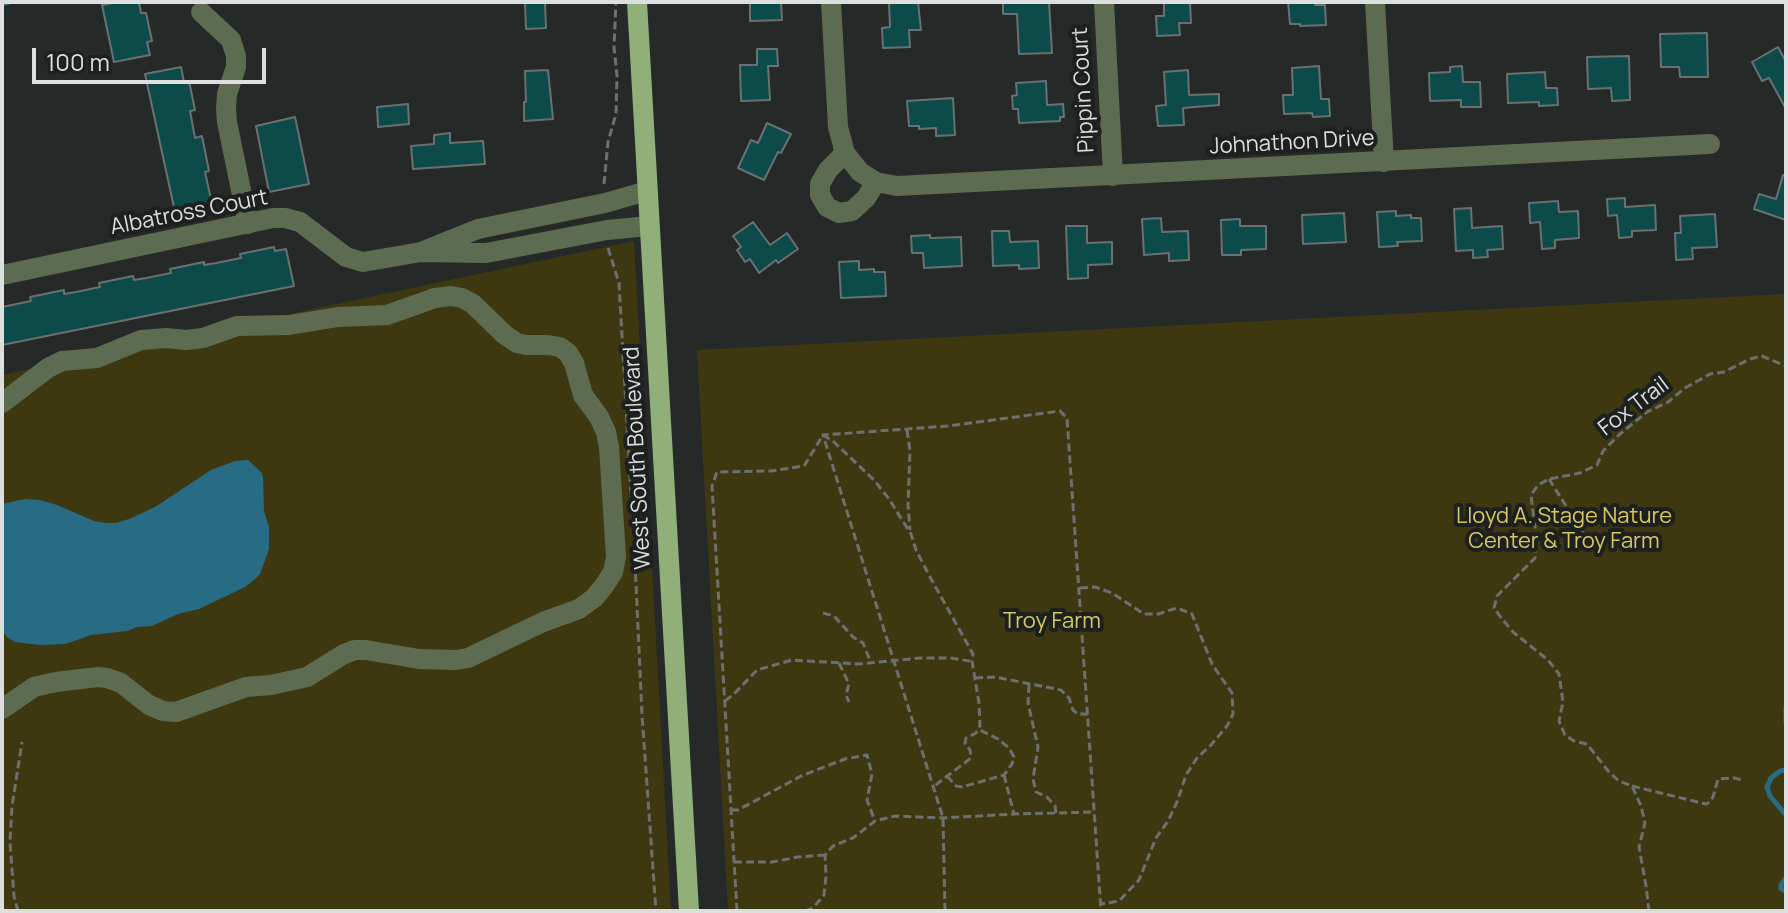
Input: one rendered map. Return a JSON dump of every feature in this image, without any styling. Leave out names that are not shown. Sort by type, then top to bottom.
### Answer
[{"type":"main road","name":"West South Boulevard","points":[[637,2],[689,911]]},
{"type":"street","points":[[831,2],[838,127],[845,153],[868,177],[866,198],[852,211],[839,213],[827,207],[820,195],[820,184],[828,170],[845,153]]},
{"type":"street","name":"Pippin Court","points":[[1104,2],[1113,176]]},
{"type":"street","points":[[1375,2],[1384,162]]},
{"type":"street","points":[[201,12],[231,40],[236,56],[226,109],[248,224]]},
{"type":"street","name":"Johnathon Drive","points":[[868,177],[897,186],[1710,144]]},
{"type":"street","name":"Albatross Court","points":[[421,252],[478,229],[605,203],[647,191]]},
{"type":"street","name":"Albatross Court","points":[[2,275],[273,218],[300,222],[346,257],[363,262],[421,252],[486,253],[607,230],[649,226]]},
{"type":"street","points":[[536,218],[542,241]]},
{"type":"street","points":[[2,403],[62,361],[97,358],[141,340],[195,339],[237,326],[289,325],[338,317],[387,315],[435,298],[462,298],[517,343],[560,347],[574,363],[583,395],[606,432],[616,557],[613,572],[604,586],[579,609],[543,622],[468,658],[419,659],[355,650],[307,677],[246,687],[176,712],[149,705],[121,683],[98,677],[34,687],[2,709]]},
{"type":"path","points":[[604,184],[608,142],[616,114],[616,2]]},
{"type":"path","points":[[607,246],[619,283],[631,493]]},
{"type":"path","name":"Fox Trail","points":[[1549,479],[1580,473],[1597,465],[1603,451],[1647,412],[1710,374],[1724,372],[1762,356],[1786,366]]},
{"type":"path","points":[[823,435],[948,426],[1060,411],[1067,418],[1101,911]]},
{"type":"path","points":[[906,429],[910,451],[908,505],[911,534],[916,550],[948,611],[970,646],[979,703],[980,726],[976,733],[966,738],[965,744],[971,758],[933,787]]},
{"type":"path","points":[[823,435],[874,480],[911,534]]},
{"type":"path","points":[[823,435],[943,818],[945,911]]},
{"type":"path","points":[[737,911],[712,486],[717,472],[771,471],[804,466],[823,435]]},
{"type":"path","points":[[1590,544],[1549,479],[1538,485],[1531,495],[1535,558],[1497,596],[1494,608],[1513,632],[1548,660],[1559,674],[1563,702],[1559,721],[1565,735],[1587,744],[1609,772],[1619,781],[1632,786],[1706,804],[1713,797],[1718,779],[1742,780]]},
{"type":"path","points":[[634,556],[656,911]]},
{"type":"path","points":[[1079,588],[1095,587],[1112,593],[1144,614],[1158,614],[1177,608],[1192,614],[1212,664],[1232,693],[1233,703],[1233,714],[1227,726],[1197,758],[1186,775],[1177,802],[1156,838],[1139,880],[1119,901],[1101,904]]},
{"type":"path","points":[[823,613],[834,616],[853,637],[863,643],[871,663]]},
{"type":"path","points":[[725,701],[757,670],[792,660],[871,663],[950,658],[972,661]]},
{"type":"path","points":[[839,663],[849,684],[846,695],[849,702]]},
{"type":"path","points":[[975,678],[995,677],[1061,690],[1069,698],[1073,710],[1078,714],[1088,714]]},
{"type":"path","points":[[1029,685],[1028,703],[1038,747],[1033,779],[1036,792],[1047,797],[1055,806],[1056,813]]},
{"type":"path","points":[[947,776],[956,786],[962,787],[1004,775],[1012,764],[1014,757],[1009,748],[978,729]]},
{"type":"path","points":[[18,911],[10,842],[22,742]]},
{"type":"path","points":[[731,810],[738,810],[801,776],[845,759],[867,755],[872,774],[867,800],[875,821]]},
{"type":"path","points":[[1004,775],[1014,814]]},
{"type":"path","points":[[1632,786],[1645,823],[1639,847],[1649,911]]},
{"type":"path","points":[[734,862],[772,862],[825,855],[833,846],[853,838],[875,821],[895,816],[943,818],[1095,812]]},
{"type":"path","points":[[805,911],[813,908],[824,895],[825,855]]},
{"type":"green space","points":[[634,241],[671,911],[2,911],[2,375]]},
{"type":"green space","points":[[1786,294],[1786,911],[728,911],[697,350]]},
{"type":"water","points":[[248,460],[262,473],[269,549],[260,574],[245,587],[199,609],[178,614],[152,626],[91,635],[66,644],[40,645],[15,642],[7,637],[2,619],[2,504],[25,499],[40,500],[94,521],[116,523],[155,507],[211,470],[235,461]]},
{"type":"building","points":[[139,2],[141,13],[146,13],[152,41],[147,42],[150,55],[114,62],[102,5]]},
{"type":"building","points":[[525,2],[545,2],[546,28],[526,29]]},
{"type":"building","points":[[750,2],[781,2],[782,20],[750,21]]},
{"type":"building","points":[[889,2],[918,2],[921,30],[909,30],[910,47],[883,48],[882,28],[890,27]]},
{"type":"building","points":[[1003,2],[1049,2],[1052,53],[1019,54],[1017,14],[1003,14]]},
{"type":"building","points":[[1164,2],[1190,2],[1191,23],[1179,23],[1180,35],[1157,36],[1156,16],[1164,16]]},
{"type":"building","points":[[1288,2],[1325,5],[1326,25],[1290,24]]},
{"type":"building","points":[[1707,33],[1708,77],[1680,77],[1679,67],[1661,67],[1660,34]]},
{"type":"building","points":[[1778,47],[1786,62],[1786,109],[1769,78],[1762,81],[1752,62]]},
{"type":"building","points":[[757,49],[777,49],[778,66],[768,66],[770,100],[741,101],[740,65],[757,65]]},
{"type":"building","points":[[1629,56],[1630,100],[1612,101],[1611,88],[1588,89],[1587,57]]},
{"type":"building","points":[[1319,66],[1321,99],[1329,99],[1330,116],[1284,114],[1283,95],[1293,95],[1292,68]]},
{"type":"building","points":[[1462,66],[1463,82],[1480,82],[1481,107],[1461,107],[1461,100],[1430,101],[1429,73],[1450,72],[1450,67]]},
{"type":"building","points":[[181,67],[184,82],[189,81],[195,110],[190,111],[195,138],[202,136],[212,204],[175,212],[145,74]]},
{"type":"building","points":[[548,70],[553,119],[524,121],[525,71]]},
{"type":"building","points":[[1188,70],[1189,95],[1219,94],[1219,105],[1183,108],[1184,125],[1158,126],[1156,106],[1166,105],[1164,72]]},
{"type":"building","points":[[1545,72],[1546,88],[1557,88],[1558,105],[1508,103],[1507,74]]},
{"type":"building","points":[[1046,81],[1047,105],[1063,104],[1064,117],[1060,117],[1060,121],[1019,123],[1018,109],[1013,109],[1012,96],[1017,95],[1016,83]]},
{"type":"building","points":[[953,98],[955,135],[936,136],[936,128],[909,126],[907,101]]},
{"type":"building","points":[[408,104],[409,124],[378,127],[377,107]]},
{"type":"building","points":[[295,117],[309,184],[269,192],[256,126]]},
{"type":"building","points":[[767,123],[791,134],[764,180],[738,168],[751,140],[758,143]]},
{"type":"building","points":[[450,133],[450,143],[483,141],[485,164],[413,169],[411,146],[434,144],[434,135]]},
{"type":"building","points":[[1783,175],[1786,176],[1786,220],[1754,209],[1759,194],[1776,199]]},
{"type":"building","points":[[1625,198],[1625,207],[1655,205],[1656,230],[1632,231],[1632,237],[1619,238],[1617,215],[1608,216],[1607,199]]},
{"type":"building","points":[[1558,201],[1559,212],[1578,211],[1579,238],[1555,240],[1555,248],[1542,249],[1540,222],[1530,223],[1529,203]]},
{"type":"building","points":[[1471,208],[1472,228],[1502,226],[1503,249],[1487,250],[1488,257],[1473,258],[1473,250],[1456,251],[1454,209]]},
{"type":"building","points":[[1396,211],[1396,216],[1421,218],[1422,241],[1397,242],[1398,246],[1379,247],[1377,212]]},
{"type":"building","points":[[1344,213],[1346,242],[1303,244],[1302,215]]},
{"type":"building","points":[[1715,214],[1717,247],[1692,248],[1693,259],[1676,260],[1675,233],[1681,233],[1680,216]]},
{"type":"building","points":[[1161,218],[1162,232],[1188,231],[1189,260],[1169,261],[1169,253],[1144,255],[1142,219]]},
{"type":"building","points":[[1240,219],[1240,226],[1266,226],[1266,249],[1241,250],[1241,255],[1222,255],[1221,220]]},
{"type":"building","points":[[753,222],[770,245],[787,233],[798,249],[759,273],[750,259],[745,262],[737,250],[741,247],[733,236]]},
{"type":"building","points":[[1066,226],[1087,226],[1087,243],[1112,242],[1112,264],[1088,265],[1088,278],[1068,279]]},
{"type":"building","points":[[992,231],[1009,231],[1010,242],[1038,241],[1039,268],[993,266]]},
{"type":"building","points":[[930,235],[930,238],[961,237],[962,266],[924,268],[923,253],[912,253],[911,236]]},
{"type":"building","points":[[274,247],[275,251],[286,249],[294,286],[2,345],[2,307],[31,301],[30,297],[64,290],[64,294],[76,292],[100,287],[99,283],[133,276],[134,280],[171,273],[170,269],[241,258],[240,254]]},
{"type":"building","points":[[859,261],[859,270],[885,272],[886,296],[841,298],[839,262]]},
{"type":"waterway","points":[[2,4],[9,2]]},
{"type":"waterway","points":[[1786,708],[1786,722]]},
{"type":"waterway","points":[[1786,770],[1771,778],[1767,787],[1770,796],[1786,815]]},
{"type":"waterway","points":[[1786,878],[1781,885],[1781,889],[1786,891]]},
{"type":"park label","name":"Lloyd A. Stage Nature Center & Troy Farm","points":[[1564,530]]},
{"type":"park label","name":"Troy Farm","points":[[1052,622]]}]
